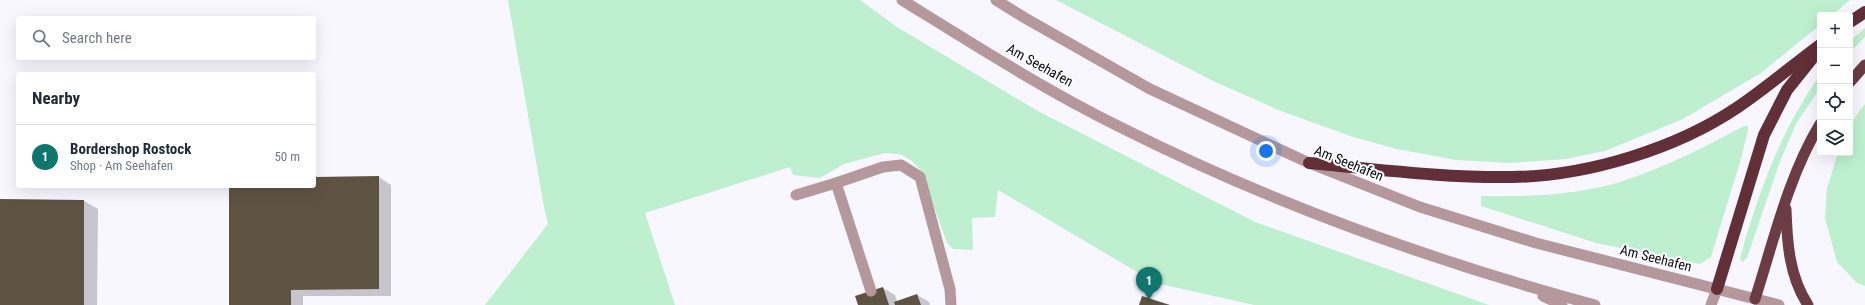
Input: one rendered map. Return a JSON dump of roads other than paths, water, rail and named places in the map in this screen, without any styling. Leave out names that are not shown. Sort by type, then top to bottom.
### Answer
[{"type":"highway","points":[[1853,20],[1865,12]]},
{"type":"highway","points":[[1309,163],[1467,176],[1513,177],[1566,172],[1627,158],[1686,135],[1738,107],[1817,46]]},
{"type":"highway","points":[[1717,290],[1764,135],[1787,90],[1817,53]]},
{"type":"highway","points":[[1853,79],[1865,65]]},
{"type":"highway","points":[[1754,302],[1786,200],[1807,146],[1817,129]]},
{"type":"highway","points":[[1786,200],[1788,245],[1793,273],[1799,292],[1808,305]]},
{"type":"street","name":"Am Seehafen","points":[[902,0],[1003,62],[1119,127],[1252,189],[1399,245],[1517,284],[1595,305]]},
{"type":"street","name":"Am Seehafen","points":[[996,0],[1150,89],[1309,163],[1420,207],[1544,245],[1717,290],[1754,302],[1779,305]]},
{"type":"street","points":[[796,195],[883,167],[901,165],[920,177],[950,289],[951,305]]},
{"type":"street","points":[[836,183],[871,291]]},
{"type":"street","points":[[1517,284],[1562,305]]},
{"type":"street","points":[[1711,305],[1717,290]]},
{"type":"place","name":"Bordershop Rostock","points":[[1149,300]]}]
